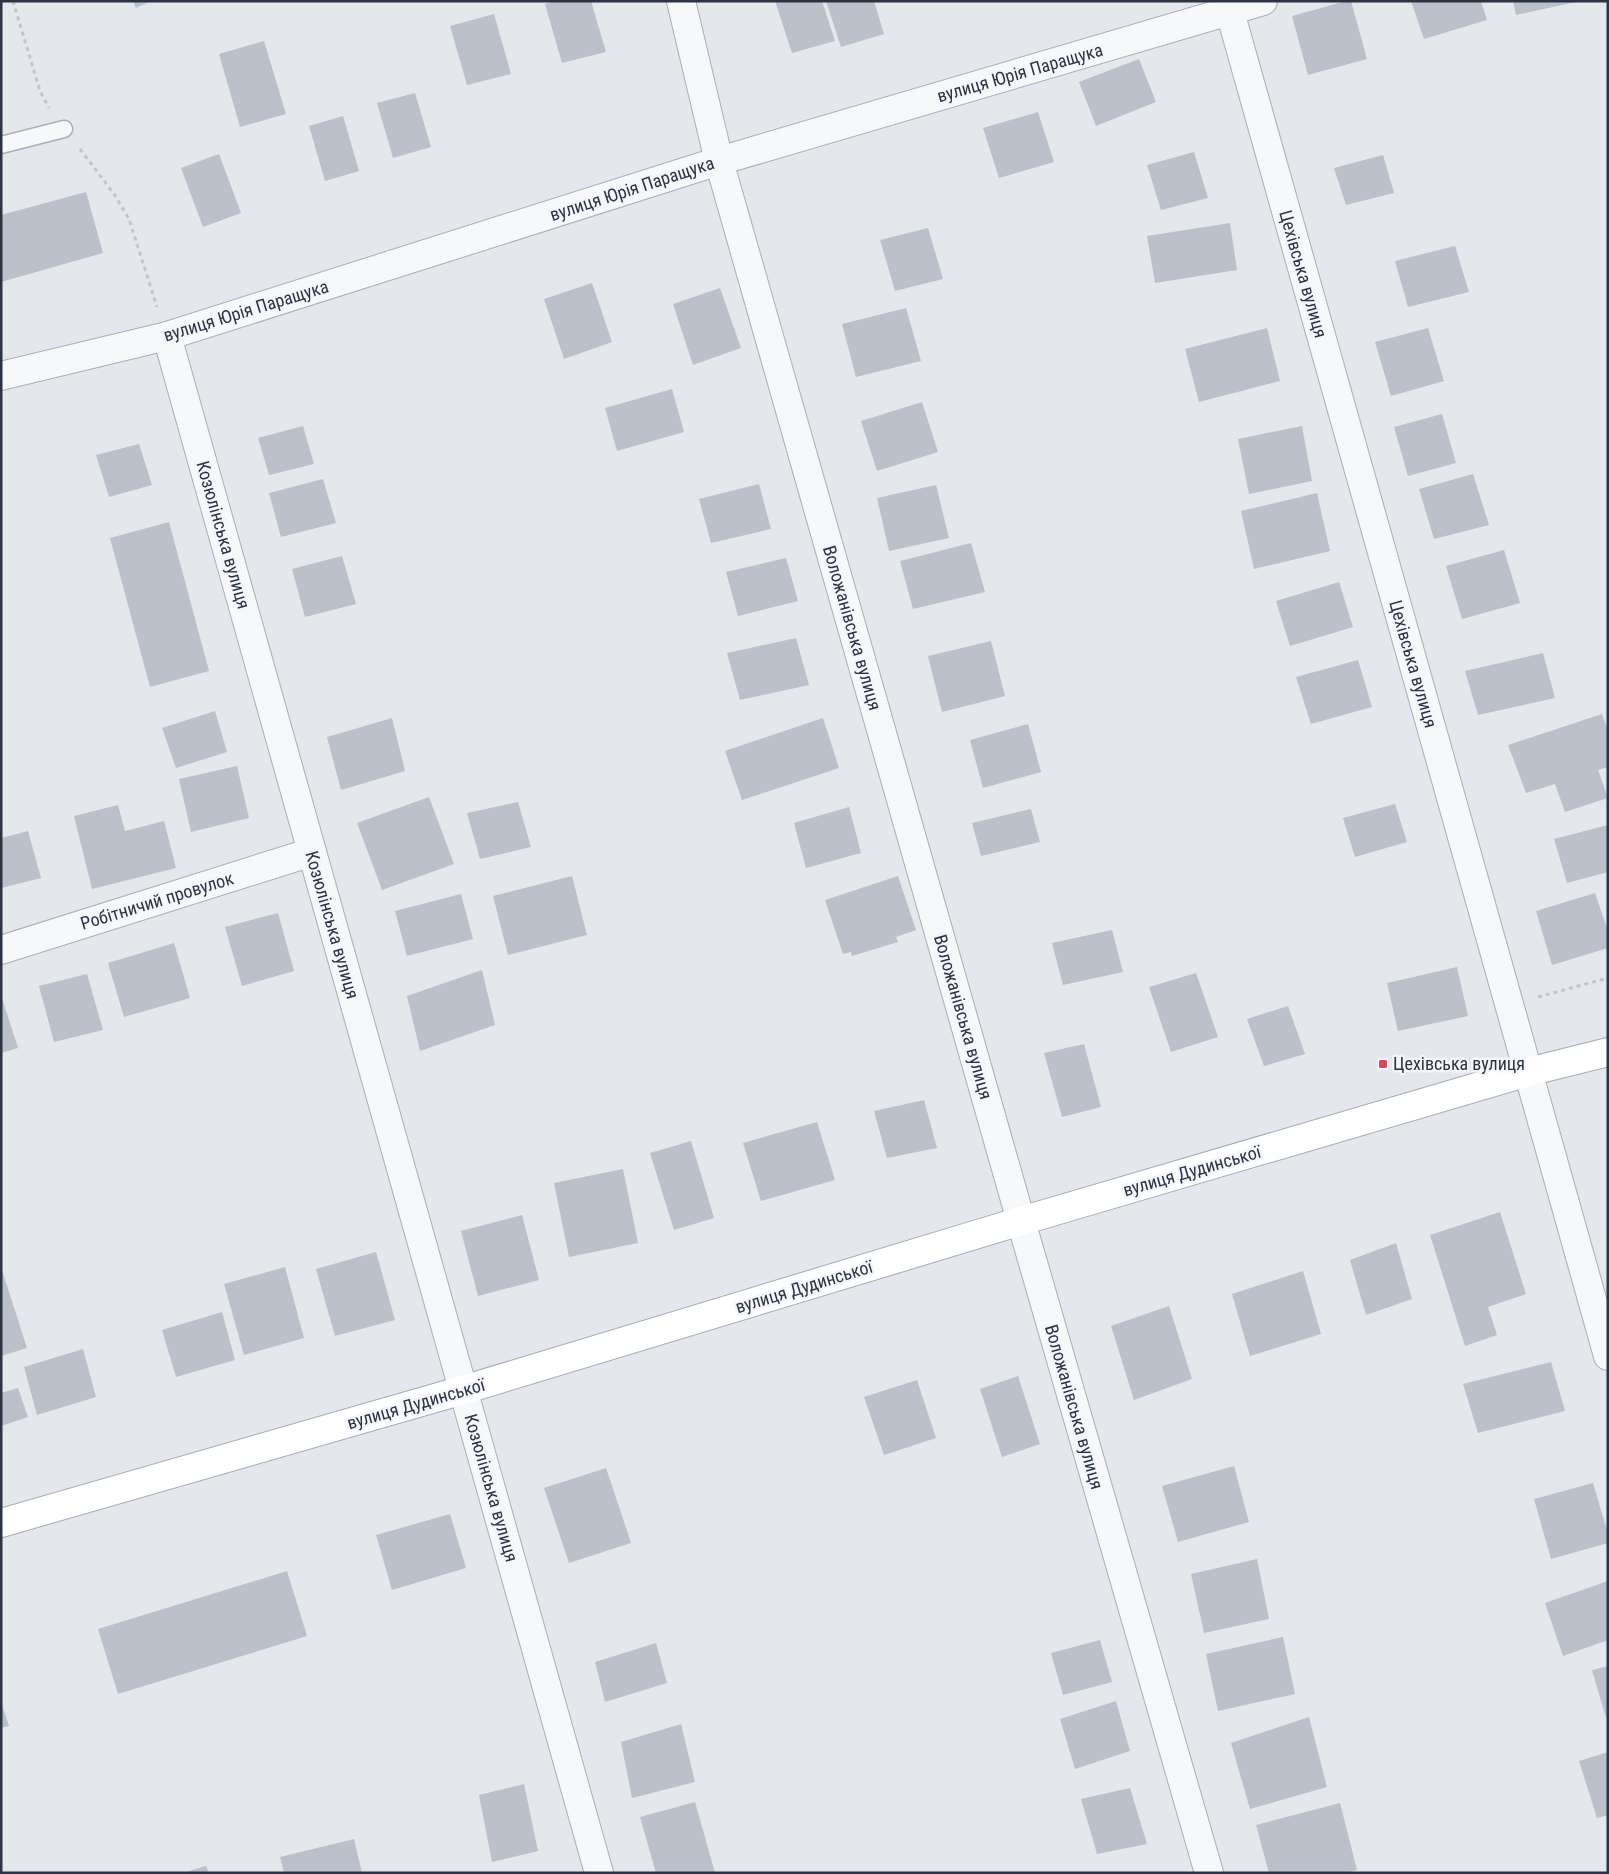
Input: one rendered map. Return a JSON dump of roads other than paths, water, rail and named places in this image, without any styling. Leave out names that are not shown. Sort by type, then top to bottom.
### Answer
[{"type":"main road","name":"вулиця Дудинської","points":[[1,1523],[464,1390],[1021,1221],[1528,1072],[1608,1052]]},
{"type":"street","name":"Воложанівська вулиця","points":[[681,1],[719,161],[1209,1873]]},
{"type":"street","name":"вулиця Юрія Паращука","points":[[1,376],[167,336],[719,161],[1228,6],[1263,1]]},
{"type":"street","name":"Цехівська вулиця","points":[[1228,6],[1608,1356]]},
{"type":"street","name":"Козюлінська вулиця","points":[[167,336],[599,1873]]},
{"type":"street","name":"Робітничий провулок","points":[[1,950],[312,852]]},
{"type":"lane","points":[[1,144],[64,129]]},
{"type":"place","name":"Цехівська вулиця","points":[[1383,1064]]}]
